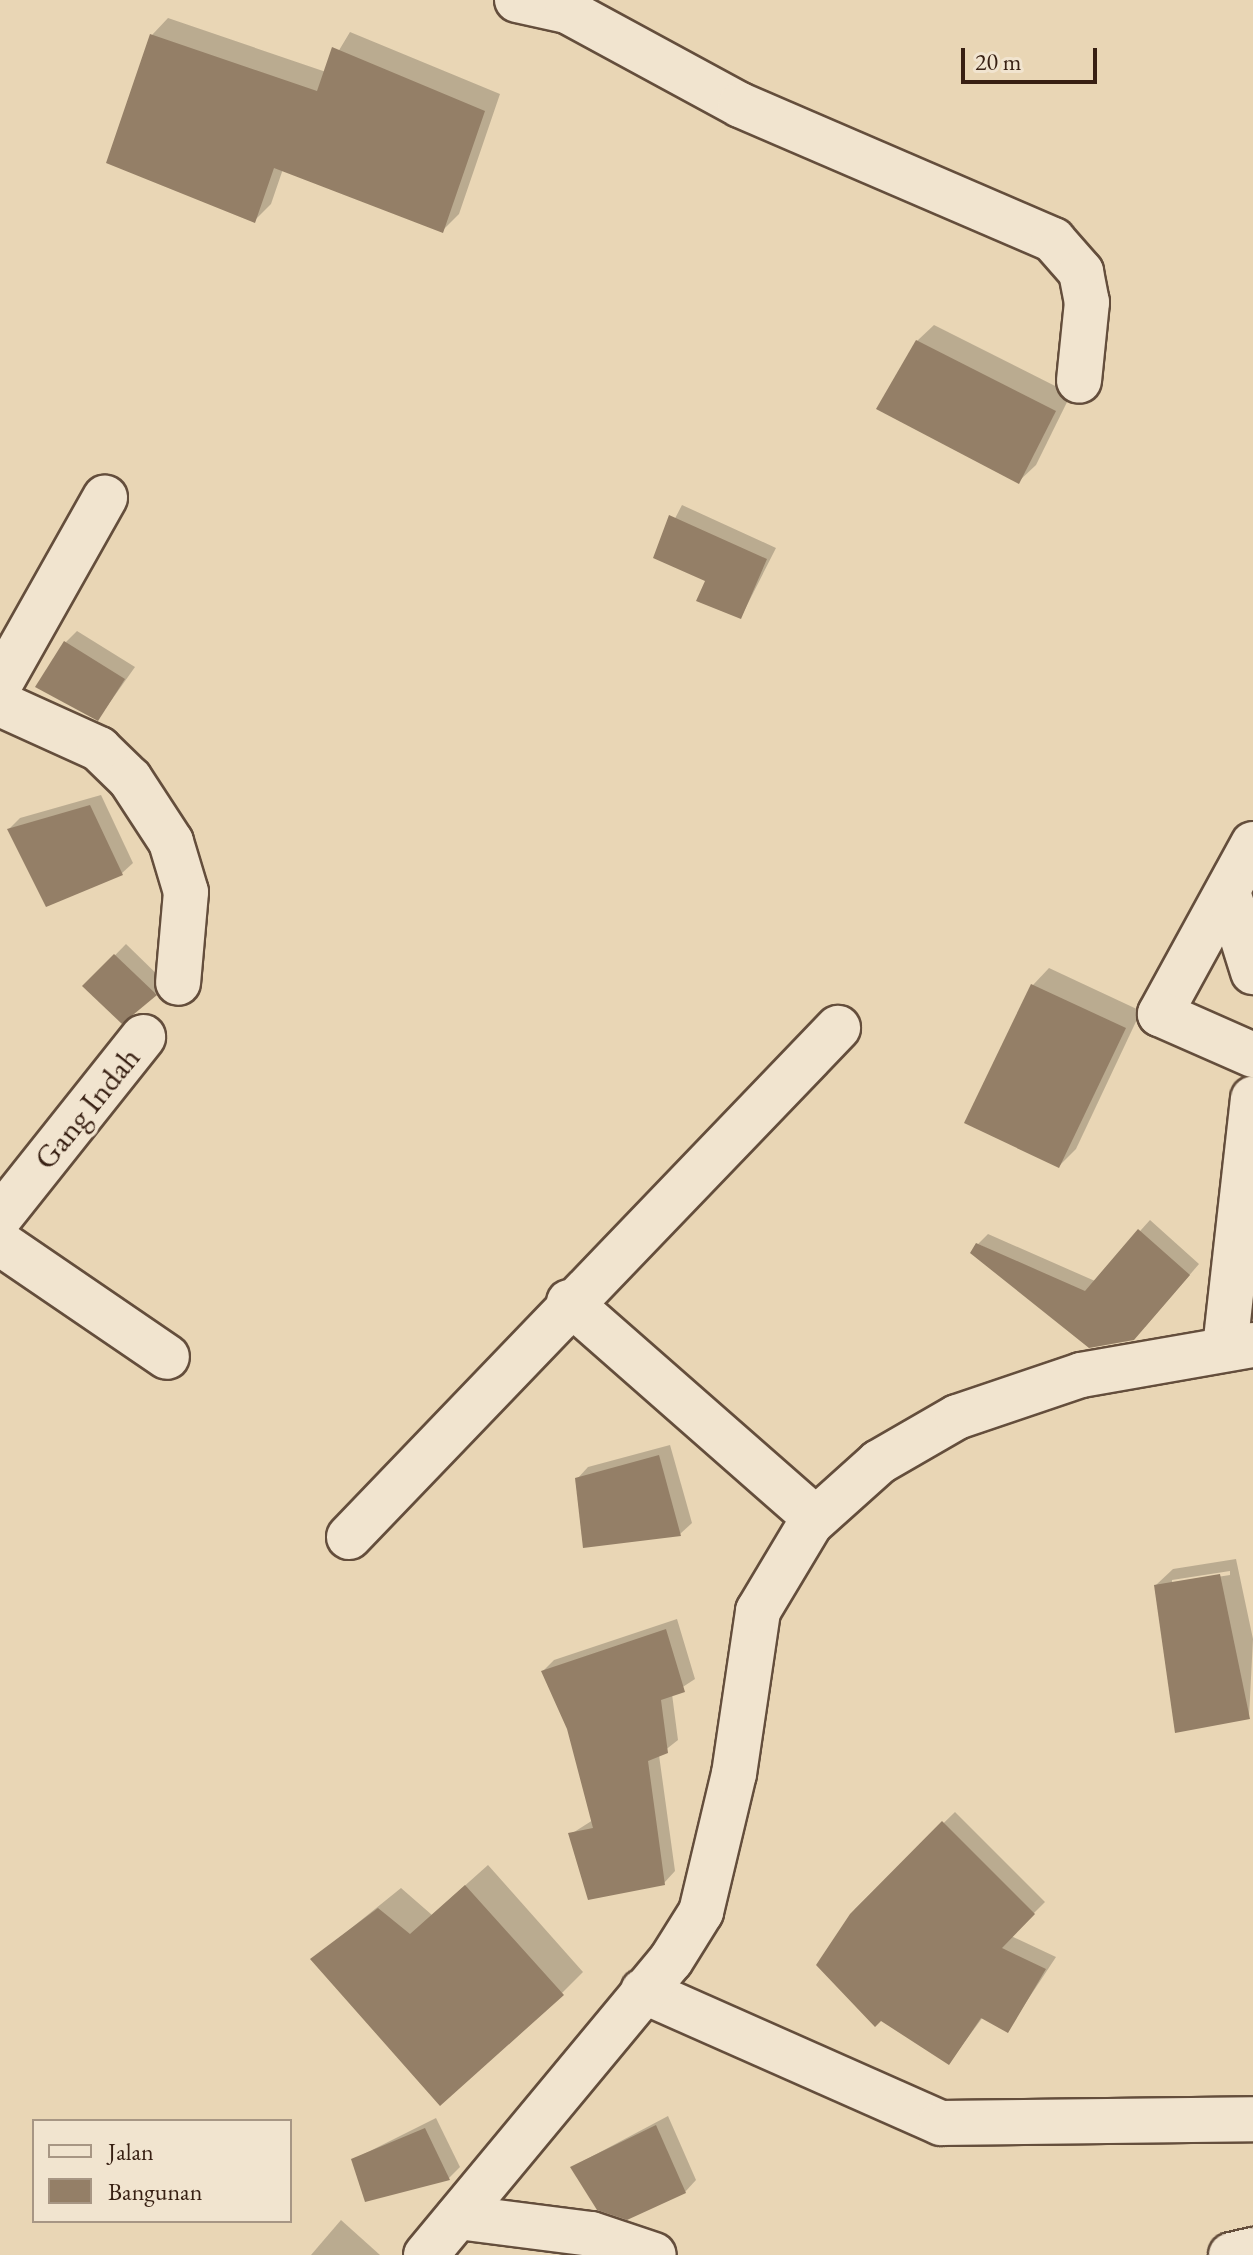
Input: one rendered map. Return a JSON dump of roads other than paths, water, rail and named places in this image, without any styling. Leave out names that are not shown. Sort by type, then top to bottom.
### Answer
[{"type":"street","points":[[517,0],[567,11],[740,105],[1053,240],[1081,272],[1087,302],[1079,381]]},
{"type":"street","points":[[0,684],[105,498]]},
{"type":"street","points":[[0,704],[99,749],[130,779],[171,842],[186,892],[178,983]]},
{"type":"street","points":[[1253,844],[1160,1014],[1253,1055]]},
{"type":"street","points":[[1228,892],[1253,972]]},
{"type":"street","points":[[349,1537],[569,1302],[838,1028]]},
{"type":"street","name":"Gang Indah","points":[[0,1217],[143,1037]]},
{"type":"street","points":[[426,2255],[643,1991],[701,1912],[734,1774],[758,1611],[783,1559],[815,1518],[879,1462],[957,1417],[1081,1375],[1239,1346],[1253,1099]]},
{"type":"street","points":[[0,1243],[167,1357]]},
{"type":"street","points":[[569,1302],[815,1518]]},
{"type":"street","points":[[643,1991],[941,2123],[1253,2119]]},
{"type":"street","points":[[458,2217],[591,2234],[654,2255]]},
{"type":"street","points":[[1231,2255],[1253,2250]]}]
